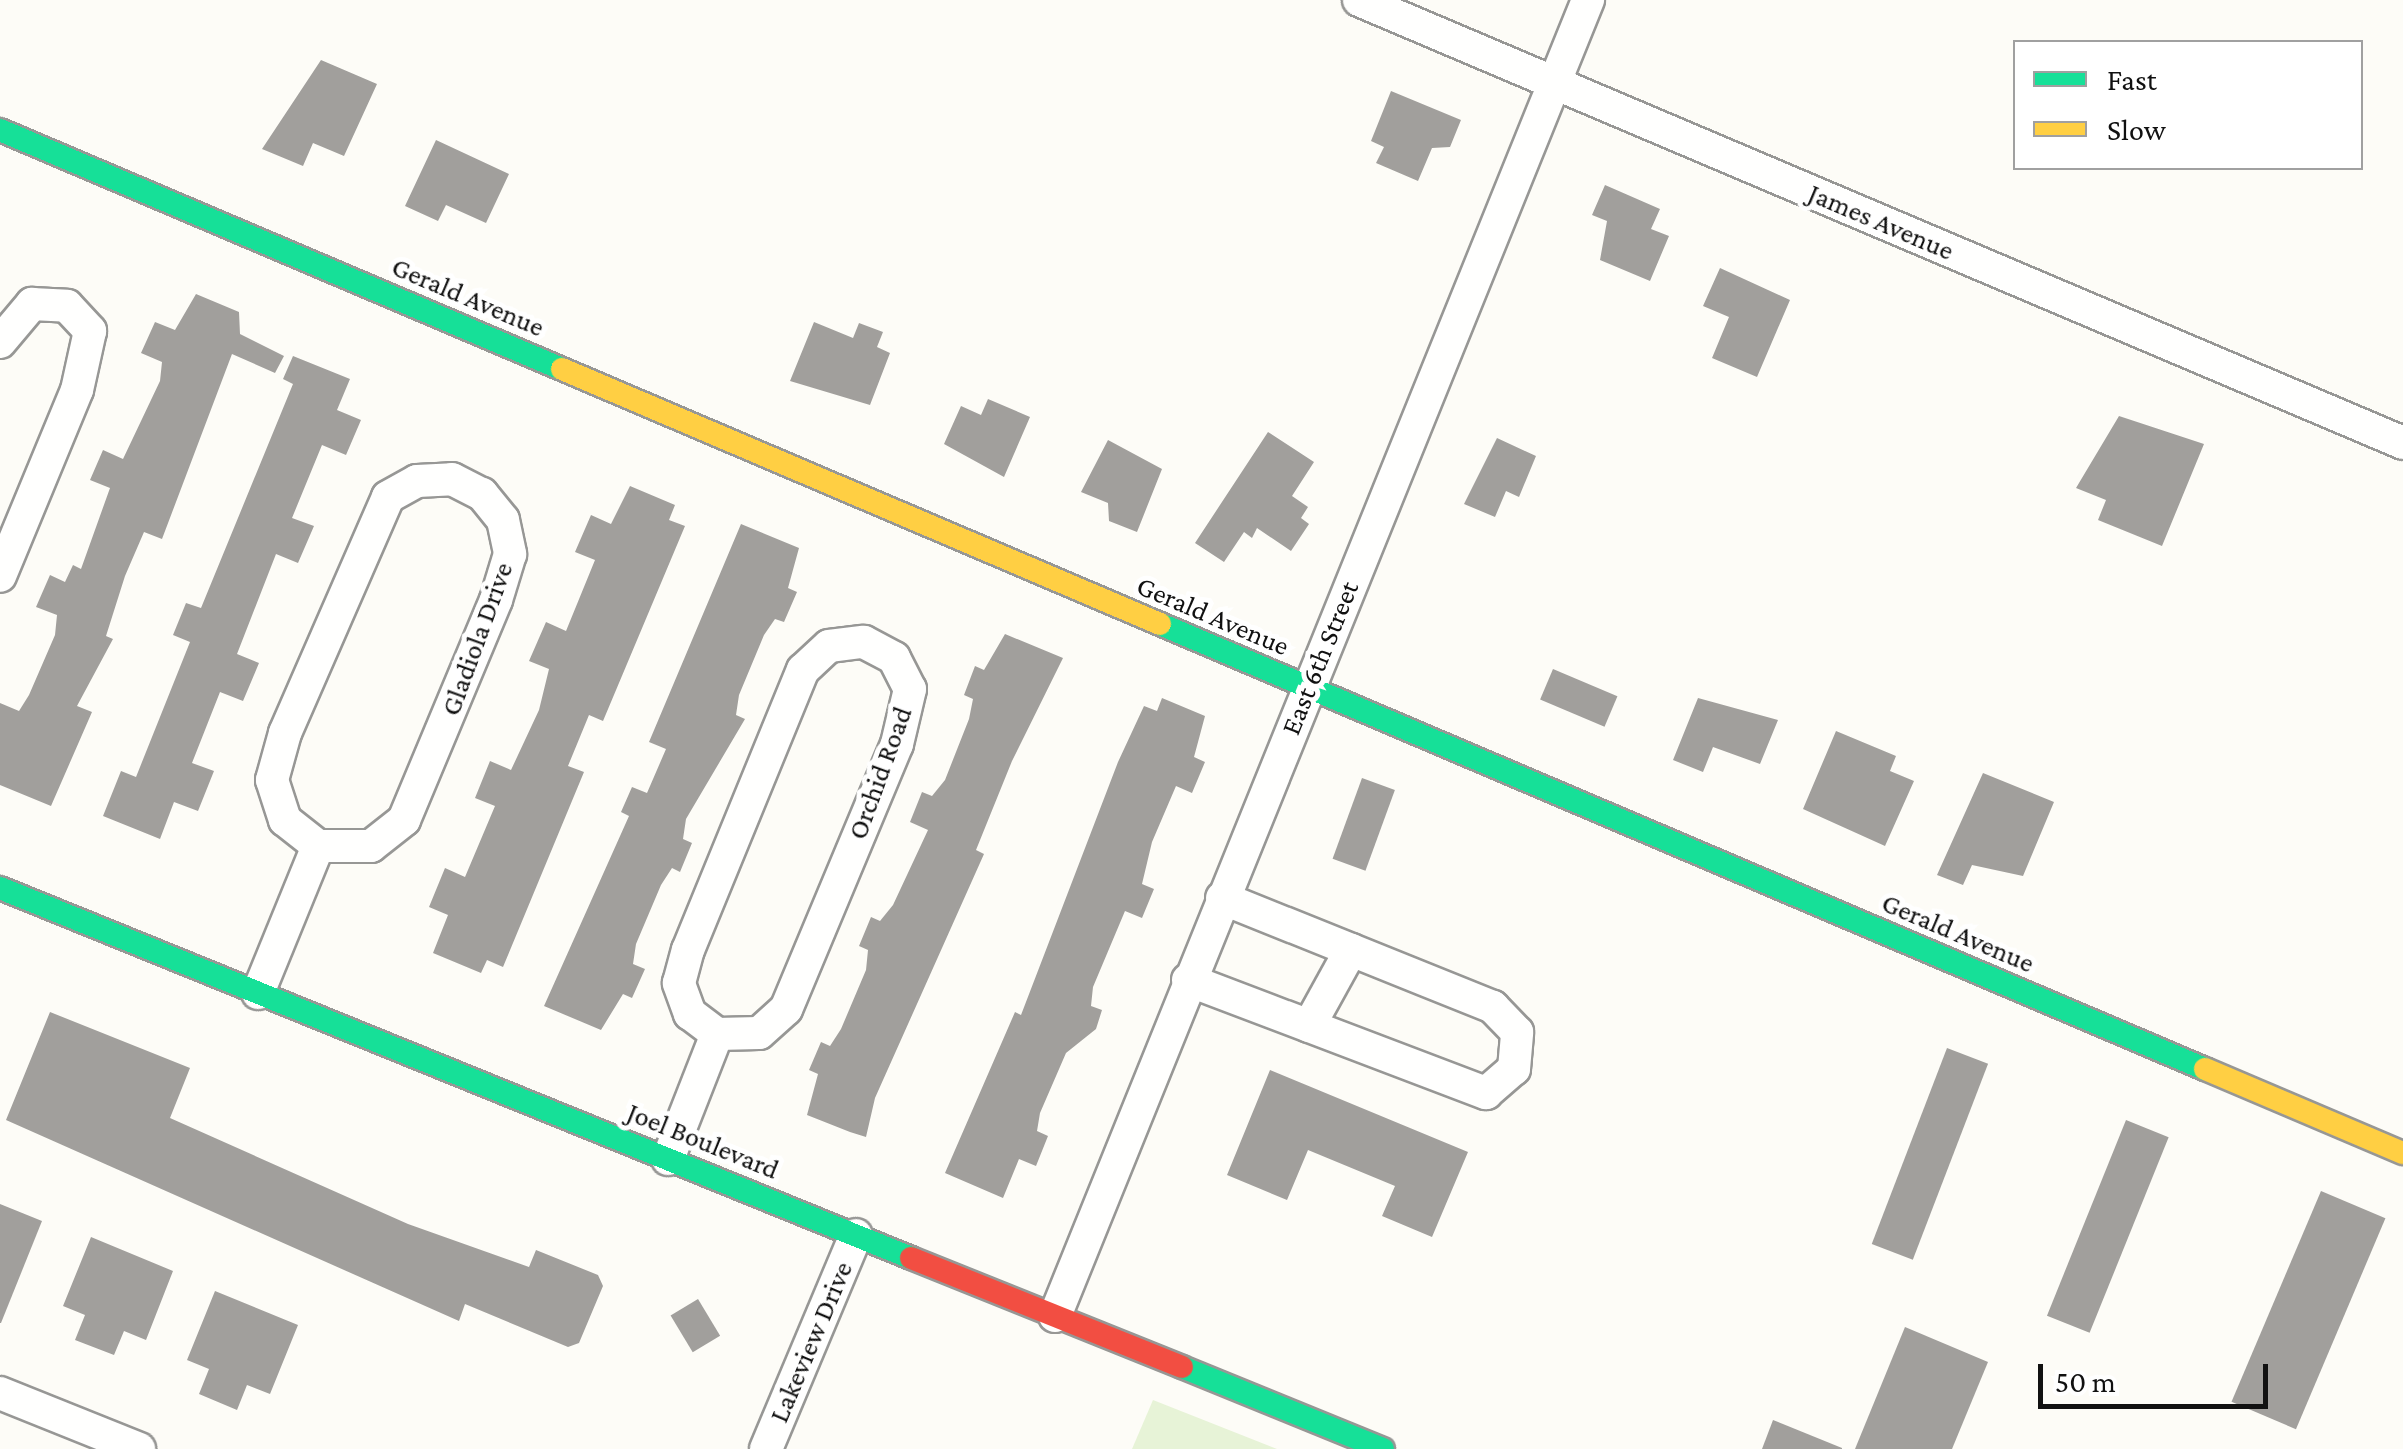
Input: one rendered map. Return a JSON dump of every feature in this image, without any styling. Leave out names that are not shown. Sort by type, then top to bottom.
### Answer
[{"type":"street","name":"James Avenue","points":[[1359,0],[2403,443]]},
{"type":"street","name":"East 6th Street","points":[[1054,1316],[1588,0]]},
{"type":"street","name":"Gerald Avenue","points":[[0,130],[2403,1154]]},
{"type":"street","points":[[0,342],[32,304],[66,306],[90,331],[78,390],[0,576]]},
{"type":"street","name":"Gladiola Drive","points":[[452,480],[482,494],[503,520],[510,554],[496,600],[404,820],[371,846],[318,846],[285,820],[272,780],[285,733],[388,497],[417,481],[452,480]]},
{"type":"street","name":"Orchid Road","points":[[864,642],[894,658],[910,689],[896,744],[786,1009],[760,1033],[717,1034],[690,1014],[679,982],[688,950],[803,670],[829,646],[864,642]]},
{"type":"street","points":[[258,993],[318,846]]},
{"type":"street","name":"Joel Boulevard","points":[[0,888],[1384,1449]]},
{"type":"street","points":[[1188,980],[1486,1093],[1514,1069],[1517,1032],[1494,1007],[1222,898]]},
{"type":"street","points":[[1310,1026],[1351,950]]},
{"type":"street","points":[[668,1159],[717,1034]]},
{"type":"street","name":"Lakeview Drive","points":[[766,1449],[856,1235]]},
{"type":"street","points":[[0,1393],[139,1449]]},
{"type":"green space","points":[[1153,1400],[1277,1449],[1132,1449]]},
{"type":"building","points":[[321,60],[377,84],[344,156],[313,143],[303,166],[262,149]]},
{"type":"building","points":[[1391,91],[1461,120],[1450,147],[1432,148],[1418,181],[1376,163],[1384,147],[1371,141]]},
{"type":"building","points":[[436,140],[509,174],[486,223],[446,205],[438,221],[405,206]]},
{"type":"building","points":[[1605,185],[1660,209],[1651,229],[1669,236],[1650,281],[1600,260],[1607,221],[1592,215]]},
{"type":"building","points":[[1720,268],[1790,300],[1757,377],[1712,358],[1729,317],[1703,306]]},
{"type":"building","points":[[196,294],[239,312],[240,334],[284,356],[275,373],[232,354],[162,539],[144,532],[125,576],[106,636],[113,639],[77,706],[92,712],[51,806],[0,785],[0,703],[19,711],[29,695],[55,635],[57,615],[36,607],[50,575],[65,582],[73,565],[81,569],[110,488],[90,480],[103,450],[123,459],[160,381],[162,362],[141,353],[155,322],[175,330]]},
{"type":"building","points":[[814,322],[853,338],[859,323],[883,332],[877,347],[890,353],[870,405],[790,381]]},
{"type":"building","points":[[293,356],[350,379],[337,410],[361,420],[346,455],[322,445],[292,518],[314,526],[298,563],[276,554],[237,654],[259,663],[243,701],[220,692],[192,763],[214,771],[198,811],[174,802],[160,839],[103,816],[121,771],[136,777],[190,642],[173,635],[186,603],[201,608],[293,384],[283,379]]},
{"type":"building","points":[[988,399],[1030,417],[1004,477],[944,444],[961,406],[981,415]]},
{"type":"building","points":[[2119,416],[2204,444],[2162,546],[2098,520],[2106,500],[2076,488]]},
{"type":"building","points":[[1268,432],[1314,462],[1292,496],[1308,507],[1301,518],[1309,524],[1291,551],[1257,528],[1252,538],[1244,532],[1224,562],[1195,543]]},
{"type":"building","points":[[1497,438],[1536,456],[1519,497],[1506,491],[1495,517],[1464,504]]},
{"type":"building","points":[[1108,440],[1162,469],[1137,532],[1109,521],[1108,503],[1081,492]]},
{"type":"building","points":[[630,486],[675,505],[669,520],[685,526],[603,721],[589,715],[568,766],[584,772],[503,967],[487,960],[481,973],[433,953],[448,915],[429,907],[445,868],[465,877],[495,806],[475,798],[490,761],[511,770],[539,710],[549,669],[529,661],[546,622],[566,631],[595,560],[575,552],[591,515],[611,524]]},
{"type":"building","points":[[741,524],[799,548],[788,588],[797,592],[784,622],[775,619],[764,635],[739,695],[736,715],[745,719],[686,819],[683,839],[692,843],[680,872],[672,868],[661,885],[636,944],[633,964],[645,969],[632,998],[623,994],[601,1030],[544,1006],[629,816],[621,812],[632,787],[647,793],[666,749],[649,742]]},
{"type":"building","points":[[1005,634],[1063,658],[1012,761],[976,850],[984,854],[875,1098],[866,1137],[807,1115],[818,1074],[809,1070],[821,1042],[830,1046],[841,1029],[866,970],[868,950],[859,946],[871,917],[880,921],[893,905],[928,830],[910,822],[922,792],[932,796],[945,780],[969,719],[973,699],[964,695],[975,666],[984,670]]},
{"type":"building","points":[[1553,669],[1617,696],[1605,727],[1540,699]]},
{"type":"building","points":[[1162,698],[1205,716],[1194,757],[1205,762],[1192,793],[1176,786],[1152,842],[1142,884],[1154,889],[1142,918],[1125,911],[1093,987],[1091,1006],[1102,1010],[1096,1029],[1066,1053],[1040,1113],[1037,1131],[1048,1136],[1036,1166],[1019,1159],[1003,1198],[945,1173],[1015,1012],[1021,1015],[1118,762],[1144,706],[1157,711]]},
{"type":"building","points":[[1698,698],[1778,720],[1760,764],[1713,747],[1703,772],[1673,760]]},
{"type":"building","points":[[1836,731],[1896,756],[1890,771],[1914,781],[1885,846],[1803,809]]},
{"type":"building","points":[[1983,773],[2054,802],[2023,876],[1972,865],[1963,885],[1937,875]]},
{"type":"building","points":[[1362,778],[1395,790],[1365,871],[1333,859]]},
{"type":"building","points":[[50,1012],[190,1068],[170,1118],[408,1224],[529,1267],[536,1250],[598,1275],[603,1286],[579,1343],[568,1347],[465,1304],[459,1321],[6,1120]]},
{"type":"building","points":[[1947,1048],[1988,1064],[1913,1260],[1872,1244]]},
{"type":"building","points":[[1270,1070],[1468,1152],[1432,1237],[1382,1216],[1395,1186],[1308,1150],[1287,1200],[1227,1175]]},
{"type":"building","points":[[2126,1120],[2169,1137],[2090,1333],[2047,1316]]},
{"type":"building","points":[[2321,1191],[2385,1218],[2296,1429],[2232,1402]]},
{"type":"building","points":[[0,1204],[42,1221],[1,1323],[0,1323]]},
{"type":"building","points":[[91,1237],[173,1271],[146,1340],[124,1331],[114,1355],[75,1340],[85,1315],[63,1306]]},
{"type":"building","points":[[215,1291],[298,1325],[270,1394],[247,1385],[237,1410],[199,1394],[209,1369],[187,1360]]},
{"type":"building","points":[[698,1299],[720,1336],[693,1352],[671,1315]]},
{"type":"building","points":[[1905,1327],[1988,1362],[1952,1449],[1855,1449]]},
{"type":"building","points":[[1773,1420],[1842,1448],[1842,1449],[1762,1449]]},
{"type":"traffic: fast","points":[[0,130],[562,369]]},
{"type":"traffic: fast","points":[[1160,624],[2205,1069]]},
{"type":"traffic: fast","points":[[0,888],[911,1258]]},
{"type":"traffic: fast","points":[[1182,1367],[1383,1449]]},
{"type":"traffic: slow","points":[[562,369],[1160,624]]},
{"type":"traffic: slow","points":[[2205,1069],[2403,1153]]},
{"type":"traffic: jam","points":[[911,1258],[1182,1367]]}]
